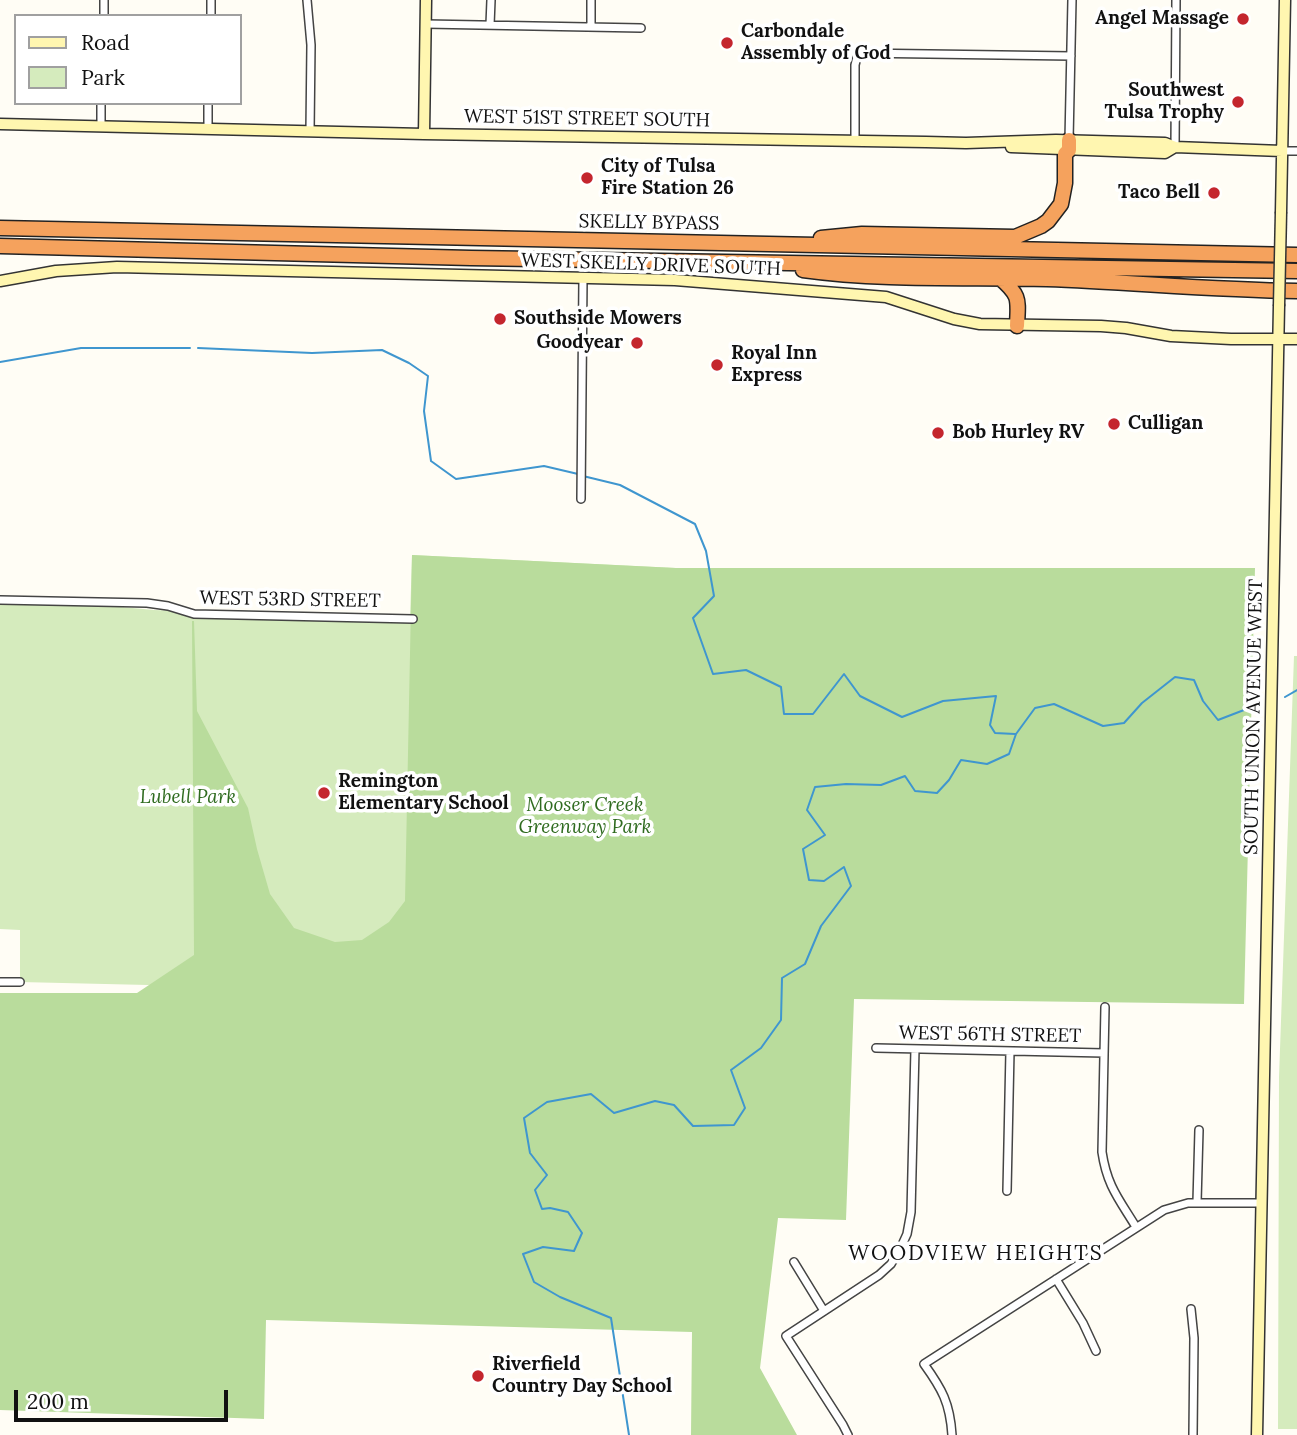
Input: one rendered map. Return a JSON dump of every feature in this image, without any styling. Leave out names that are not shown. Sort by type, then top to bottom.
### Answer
[{"type":"highway","points":[[736,244],[862,234],[1015,237],[1048,221],[1061,204],[1065,183],[1065,154],[1069,145]]},
{"type":"highway","name":"SKELLY BYPASS","points":[[0,228],[1297,255]]},
{"type":"highway","name":"SKELLY BYPASS","points":[[0,248],[1297,271]]},
{"type":"highway","points":[[735,262],[844,275],[1000,278],[1297,291]]},
{"type":"highway","points":[[1000,278],[1016,295],[1017,326]]},
{"type":"street","points":[[307,0],[312,45],[310,131]]},
{"type":"street","points":[[424,134],[426,0]]},
{"type":"street","points":[[490,25],[491,0]]},
{"type":"street","points":[[591,0],[591,27]]},
{"type":"street","points":[[1069,145],[1072,0]]},
{"type":"street","points":[[1175,147],[1176,0]]},
{"type":"street","name":"SOUTH UNION AVENUE WEST","points":[[1257,1435],[1285,0]]},
{"type":"street","points":[[426,24],[641,28]]},
{"type":"street","points":[[855,141],[855,65],[858,53],[1071,56]]},
{"type":"street","points":[[101,126],[102,105]]},
{"type":"street","points":[[208,105],[208,129]]},
{"type":"street","name":"WEST 51ST STREET SOUTH","points":[[0,124],[424,134],[966,143],[991,141],[1069,145],[1165,143],[1175,147],[1297,151]]},
{"type":"street","name":"WEST SKELLY DRIVE SOUTH","points":[[0,281],[56,271],[117,267],[675,281],[886,297],[973,323],[1101,326],[1231,339],[1297,339]]},
{"type":"street","points":[[581,499],[583,278]]},
{"type":"street","name":"WEST 53RD STREET","points":[[0,600],[147,603],[194,614],[413,619]]},
{"type":"street","points":[[0,982],[20,982]]},
{"type":"street","points":[[1105,1007],[1102,1152],[1109,1182],[1136,1227]]},
{"type":"street","name":"WEST 56TH STREET","points":[[876,1048],[1104,1053]]},
{"type":"street","points":[[848,1435],[786,1336],[885,1270],[906,1236],[911,1200],[915,1049]]},
{"type":"street","points":[[1007,1191],[1010,1051]]},
{"type":"street","points":[[1197,1202],[1199,1130]]},
{"type":"street","points":[[952,1435],[946,1401],[924,1364],[1171,1207],[1197,1202],[1262,1202]]},
{"type":"street","points":[[794,1262],[824,1311]]},
{"type":"street","points":[[1056,1279],[1083,1323],[1096,1351]]},
{"type":"street","points":[[1191,1310],[1194,1336],[1193,1435]]},
{"type":"green space","name":"Lubell Park","points":[[412,555],[718,568],[404,991],[20,982],[20,930],[0,929],[0,604],[410,619]]},
{"type":"green space","name":"Mooser Creek Greenway Park","points":[[412,555],[676,568],[1255,568],[1244,1004],[854,999],[846,1220],[778,1218],[760,1368],[797,1435],[691,1435],[692,1332],[266,1320],[264,1419],[0,1410],[0,993],[137,993],[194,955],[192,621],[197,711],[248,808],[270,894],[294,928],[335,942],[362,940],[389,922],[405,901]]},
{"type":"green space","points":[[1294,656],[1297,656],[1297,1429],[1278,1429],[1279,1077]]},
{"type":"waterway","points":[[0,362],[81,348],[190,348]]},
{"type":"waterway","points":[[198,348],[312,353],[382,350],[428,376],[424,411],[431,461],[456,479],[544,466],[578,474]]},
{"type":"waterway","points":[[583,476],[620,485],[695,524],[706,551],[714,596],[693,618],[713,674],[746,670],[781,687],[784,714],[813,714],[844,674],[860,696],[902,717],[943,701],[996,696],[990,725],[995,733],[1015,734]]},
{"type":"waterway","points":[[629,1435],[611,1318],[560,1297],[534,1282],[523,1254],[543,1247],[574,1251],[582,1233],[568,1212],[542,1209],[535,1190],[547,1175],[530,1153],[524,1118],[547,1102],[591,1094],[614,1113],[655,1101],[674,1105],[693,1126],[734,1125],[745,1108],[731,1070],[761,1048],[781,1020],[782,978],[805,964],[821,926],[851,886],[844,867],[824,881],[809,880],[803,849],[825,835],[807,810],[815,787],[881,785],[905,776],[915,791],[937,793],[961,760],[987,764],[1009,754],[1016,734],[1035,708],[1054,704],[1103,726],[1124,723],[1142,703],[1175,677],[1194,680],[1203,701],[1218,720],[1257,705]]},
{"type":"waterway","points":[[1285,697],[1297,690]]},
{"type":"place","name":"Angel Massage","points":[[1243,19]]},
{"type":"place","name":"Carbondale Assembly of God","points":[[727,43]]},
{"type":"place","name":"Southwest Tulsa Trophy","points":[[1238,102]]},
{"type":"place","name":"City of Tulsa Fire Station 26","points":[[587,178]]},
{"type":"place","name":"Taco Bell","points":[[1214,193]]},
{"type":"place","name":"Southside Mowers","points":[[500,319]]},
{"type":"place","name":"Goodyear","points":[[637,343]]},
{"type":"place","name":"Royal Inn Express","points":[[717,365]]},
{"type":"place","name":"Culligan","points":[[1114,424]]},
{"type":"place","name":"Bob Hurley RV","points":[[938,433]]},
{"type":"place","name":"Remington Elementary School","points":[[324,793]]},
{"type":"place","name":"Riverfield Country Day School","points":[[478,1376]]},
{"type":"district","name":"WOODVIEW HEIGHTS","points":[[976,1254]]}]
